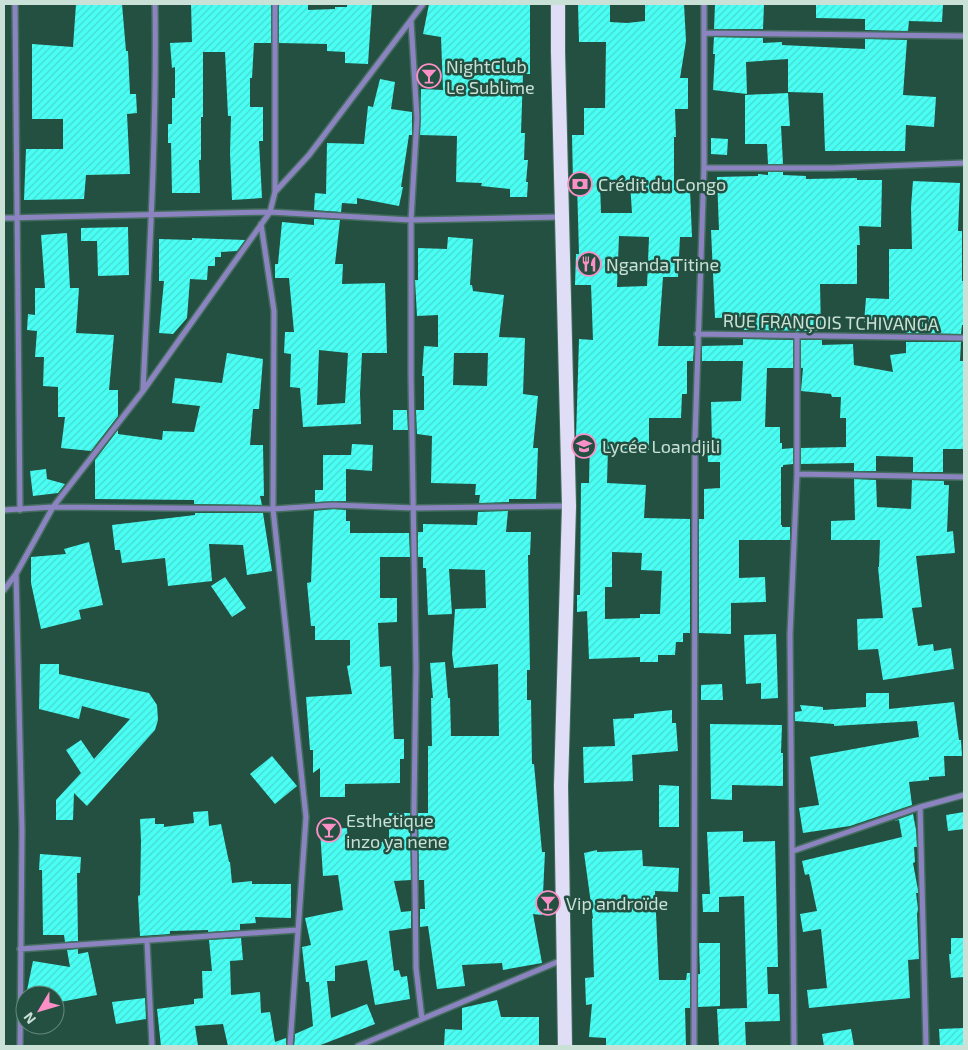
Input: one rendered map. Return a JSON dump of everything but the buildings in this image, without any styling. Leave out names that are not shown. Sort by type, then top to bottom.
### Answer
[{"type":"highway","points":[[558,4],[569,506],[561,786],[565,1046]]},
{"type":"street","points":[[15,4],[20,510]]},
{"type":"street","points":[[142,391],[152,215],[156,49],[155,4]]},
{"type":"street","points":[[4,590],[16,574],[54,507],[142,391],[270,212],[274,192],[275,4]]},
{"type":"street","points":[[274,192],[309,155],[423,4]]},
{"type":"street","points":[[694,1046],[695,438],[704,168],[704,4]]},
{"type":"street","points":[[411,21],[417,118],[411,220],[411,376],[415,508],[416,668],[414,772],[417,911],[416,968],[422,1019]]},
{"type":"street","points":[[704,33],[964,36]]},
{"type":"street","points":[[704,168],[832,168],[964,163]]},
{"type":"street","points":[[4,218],[270,212],[411,220],[562,217]]},
{"type":"street","points":[[262,224],[274,311],[274,509],[306,817],[290,1046]]},
{"type":"street","name":"RUE FRANÇOIS TCHIVANGA","points":[[697,334],[964,338]]},
{"type":"street","points":[[794,1046],[790,636],[797,474],[797,335]]},
{"type":"street","points":[[797,474],[964,477]]},
{"type":"street","points":[[4,510],[54,507],[274,509],[333,506],[415,508],[569,506]]},
{"type":"street","points":[[16,574],[22,830],[20,1046]]},
{"type":"street","points":[[793,851],[920,807],[964,794]]},
{"type":"street","points":[[920,807],[926,1046]]},
{"type":"street","points":[[20,949],[298,930]]},
{"type":"street","points":[[147,941],[152,1046]]},
{"type":"street","points":[[358,1046],[563,960]]},
{"type":"place","name":"NightClub Le Sublime","points":[[429,76]]},
{"type":"place","name":"Crédit du Congo","points":[[580,184]]},
{"type":"place","name":"Nganda Titine","points":[[589,264]]},
{"type":"place","name":"Lycée Loandjili","points":[[584,446]]},
{"type":"place","name":"Esthetique inzo ya nene","points":[[329,830]]},
{"type":"place","name":"Vip androïde","points":[[548,903]]}]
